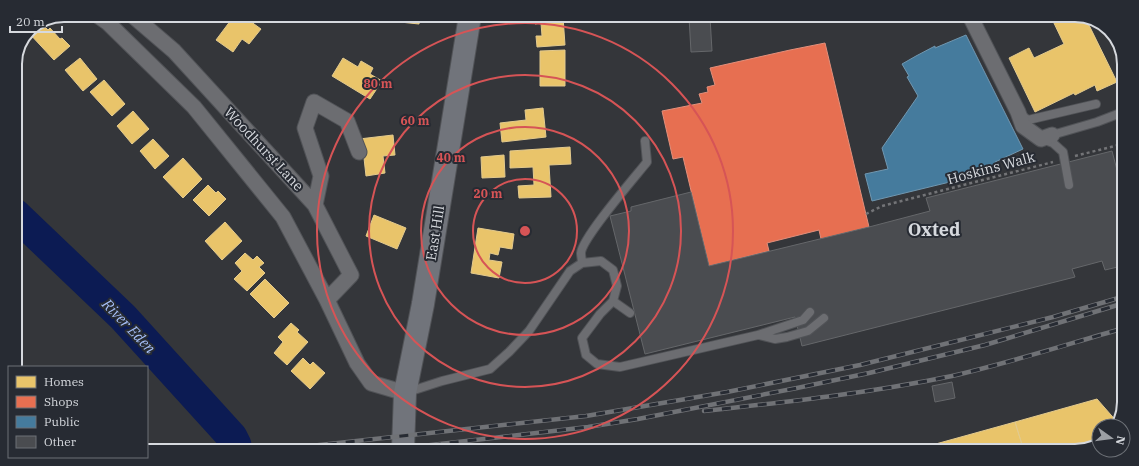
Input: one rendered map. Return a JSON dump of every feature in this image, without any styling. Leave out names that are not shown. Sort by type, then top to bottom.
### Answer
[{"type":"main road","name":"East Hill","points":[[403,444],[405,393],[424,304],[469,22]]},
{"type":"street","name":"Woodhurst Lane","points":[[108,22],[194,107],[278,210],[327,300],[356,363],[371,383],[405,393]]},
{"type":"street","name":"Woodhurst Lane","points":[[140,22],[174,51],[315,205],[351,275],[327,300]]},
{"type":"street","points":[[973,22],[1018,112],[1023,126],[1046,137]]},
{"type":"street","points":[[315,205],[321,176],[305,128],[314,102],[347,121],[359,152]]},
{"type":"lane","points":[[1018,112],[1028,120],[1096,104]]},
{"type":"lane","points":[[1069,185],[1063,152],[1046,137],[1097,122],[1117,114]]},
{"type":"lane","points":[[582,263],[581,252],[588,237],[606,212],[647,162],[645,140]]},
{"type":"lane","points":[[405,393],[442,381],[490,369],[529,331],[570,271],[582,263],[601,261],[613,270],[617,286],[613,301],[600,314],[582,338],[586,355],[597,364],[620,368],[758,335],[804,320],[810,312]]},
{"type":"lane","points":[[613,301],[630,313]]},
{"type":"lane","points":[[758,335],[775,339],[787,337],[808,331],[824,318]]},
{"type":"path","name":"Hoskins Walk","points":[[866,214],[882,206],[1117,146]]},
{"type":"building: Homes","points":[[230,22],[251,22],[261,29],[249,44],[242,39],[233,52],[216,40]]},
{"type":"building: Homes","points":[[400,22],[419,22],[419,24]]},
{"type":"building: Homes","points":[[535,22],[563,22],[565,45],[537,47],[536,36],[542,36],[541,23],[535,24]]},
{"type":"building: Homes","points":[[1053,22],[1075,22],[1089,24],[1117,82],[1097,91],[1095,85],[1075,95],[1074,93],[1035,112],[1009,58],[1029,48],[1034,58],[1064,44]]},
{"type":"building: Homes","points":[[45,27],[48,30],[50,28],[60,39],[62,38],[70,46],[54,60],[32,37]]},
{"type":"building: Homes","points":[[565,50],[565,86],[540,86],[540,51]]},
{"type":"building: Homes","points":[[80,58],[97,79],[83,91],[65,70]]},
{"type":"building: Homes","points":[[343,58],[358,67],[361,61],[373,68],[370,74],[382,81],[370,99],[332,76]]},
{"type":"building: Homes","points":[[104,80],[125,104],[112,116],[90,92]]},
{"type":"building: Homes","points":[[543,108],[546,137],[502,142],[500,123],[526,120],[525,110]]},
{"type":"building: Homes","points":[[133,111],[149,129],[132,144],[117,126]]},
{"type":"building: Homes","points":[[393,135],[395,155],[383,156],[385,173],[366,176],[364,158],[361,158],[359,139]]},
{"type":"building: Homes","points":[[153,139],[169,156],[155,169],[140,151]]},
{"type":"building: Homes","points":[[570,147],[571,164],[549,165],[551,197],[519,198],[518,186],[534,185],[533,167],[510,168],[510,151]]},
{"type":"building: Homes","points":[[504,155],[505,177],[482,178],[481,157]]},
{"type":"building: Homes","points":[[183,158],[202,179],[183,198],[163,177]]},
{"type":"building: Homes","points":[[208,185],[216,193],[218,191],[226,199],[209,216],[193,200]]},
{"type":"building: Homes","points":[[374,215],[406,228],[397,249],[366,236]]},
{"type":"building: Homes","points":[[225,222],[242,241],[222,260],[205,241]]},
{"type":"building: Homes","points":[[478,228],[514,234],[512,249],[500,247],[498,255],[490,253],[489,260],[502,262],[499,278],[471,273]]},
{"type":"building: Homes","points":[[245,253],[253,260],[257,256],[264,263],[259,267],[265,273],[247,291],[234,279],[242,271],[235,263]]},
{"type":"building: Homes","points":[[265,279],[289,303],[274,318],[250,294]]},
{"type":"building: Homes","points":[[291,323],[299,330],[297,332],[308,342],[287,365],[274,353],[283,342],[278,337]]},
{"type":"building: Homes","points":[[303,358],[310,365],[313,362],[325,373],[310,389],[291,371]]},
{"type":"building: Homes","points":[[1097,399],[1114,418],[1091,418],[1091,441],[1088,442],[1075,444],[1022,444],[1015,422]]},
{"type":"building: Homes","points":[[1015,422],[1022,444],[936,444]]},
{"type":"building: Shops","points":[[825,43],[869,227],[821,239],[819,230],[767,243],[769,251],[709,266],[683,157],[673,159],[662,111],[702,103],[699,94],[708,92],[707,87],[715,85],[710,68]]},
{"type":"building: Public","points":[[966,35],[1023,149],[995,162],[999,170],[872,201],[865,174],[888,169],[882,148],[918,96],[907,77],[909,76],[902,64],[935,46],[935,48]]},
{"type":"building: Other","points":[[689,22],[710,22],[712,51],[691,52]]},
{"type":"building: Other","points":[[1112,151],[1117,170],[1117,267],[1105,270],[1102,261],[1072,269],[1075,277],[802,346],[795,317],[645,354],[610,216],[631,211],[631,207],[691,192],[709,266],[930,211],[926,198]]},
{"type":"building: Other","points":[[952,382],[955,398],[935,402],[932,386]]},
{"type":"waterway","name":"River Eden","points":[[22,221],[123,317],[232,437],[236,444]]},
{"type":"railway","points":[[329,444],[586,416],[727,392],[860,365],[1053,317],[1117,298]]},
{"type":"railway","points":[[440,444],[588,427],[638,419],[797,388],[869,373],[985,345],[1117,305]]},
{"type":"railway","points":[[704,411],[859,392],[952,376],[1016,360],[1117,330]]},
{"type":"district","name":"Oxted","points":[[934,229]]}]
